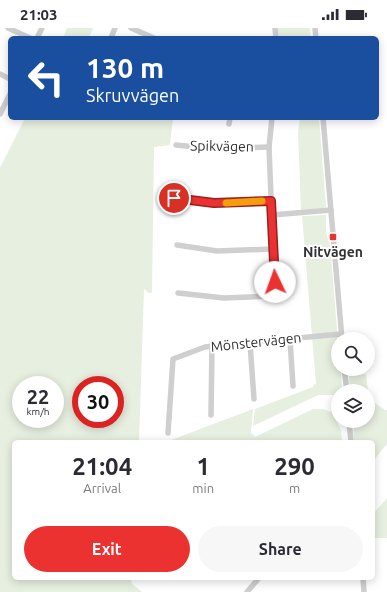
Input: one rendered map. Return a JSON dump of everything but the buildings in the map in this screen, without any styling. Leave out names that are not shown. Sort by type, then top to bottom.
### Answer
[{"type":"street","points":[[8,28],[26,36]]},
{"type":"street","points":[[131,28],[149,36]]},
{"type":"street","points":[[0,114],[8,98]]},
{"type":"street","points":[[178,293],[224,298],[268,296],[275,294],[269,147],[272,120]]},
{"type":"street","points":[[323,120],[341,332]]},
{"type":"street","name":"Spikvägen","points":[[176,144],[215,149],[269,147]]},
{"type":"street","points":[[174,198],[214,203],[271,201]]},
{"type":"street","points":[[272,215],[331,210]]},
{"type":"street","points":[[177,245],[217,251],[273,249]]},
{"type":"street","name":"Mönstervägen","points":[[168,433],[172,359],[205,347],[212,346],[331,337]]},
{"type":"street","points":[[290,339],[293,386]]},
{"type":"street","points":[[250,343],[254,399]]},
{"type":"street","points":[[211,415],[212,346]]},
{"type":"street","points":[[349,428],[350,440]]},
{"type":"street","points":[[247,592],[257,580]]},
{"type":"street","points":[[363,580],[364,592]]},
{"type":"green space","points":[[67,28],[93,28],[90,36],[64,36]]},
{"type":"green space","points":[[277,28],[310,28],[311,36],[278,36]]},
{"type":"green space","points":[[24,120],[173,120],[170,145],[154,147],[152,293],[149,293],[144,289],[139,440],[12,440],[12,580],[131,580],[132,584],[142,592],[0,592],[0,168]]},
{"type":"green space","points":[[300,120],[319,120],[326,207],[301,210],[298,132]]},
{"type":"green space","points":[[326,215],[326,230],[330,244],[337,332],[331,332],[331,376],[341,376],[342,384],[331,384],[331,395],[319,395],[253,426],[255,409],[313,387],[313,385],[316,384],[302,216]]},
{"type":"green space","points":[[349,376],[366,376],[367,384],[350,384]]},
{"type":"green space","points":[[375,403],[387,410],[387,444],[375,459],[375,440],[354,440],[353,428],[375,428]]},
{"type":"green space","points":[[253,409],[251,433],[255,437],[313,409],[323,409],[331,412],[331,428],[340,428],[342,440],[171,440]]},
{"type":"green space","points":[[387,498],[387,538],[375,538],[375,512]]},
{"type":"slow traffic","points":[[226,203],[262,201]]},
{"type":"place","name":"Nitvägen","points":[[333,237]]},
{"type":"route","points":[[174,198],[214,203],[271,201],[275,282]]}]
